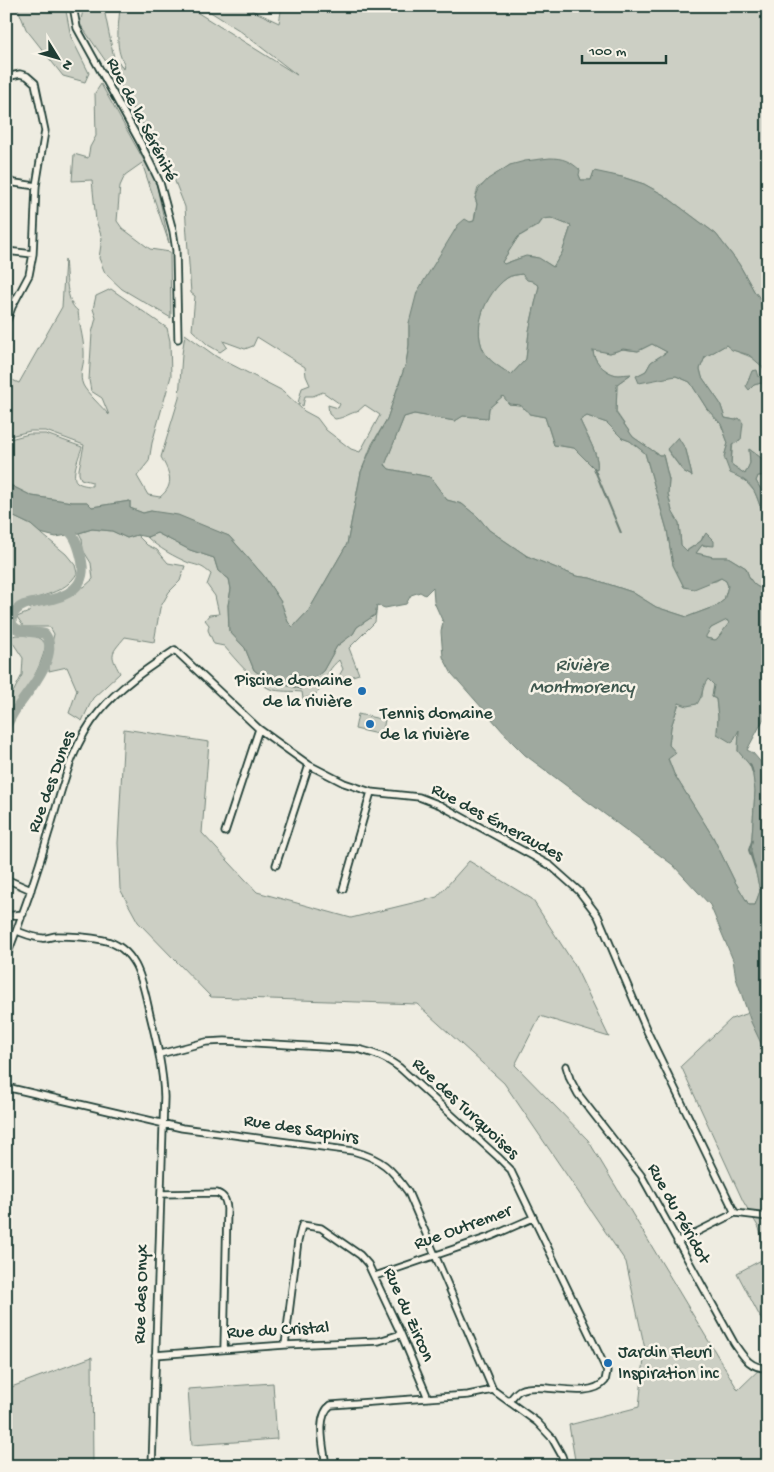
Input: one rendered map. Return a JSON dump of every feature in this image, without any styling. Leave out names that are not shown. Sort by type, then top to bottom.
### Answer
[{"type":"street","name":"Rue de la Sérénité","points":[[73,6],[77,28],[140,142],[160,183],[176,250],[178,339]]},
{"type":"street","points":[[6,77],[20,74],[27,76],[35,83],[45,130],[36,186],[33,254],[29,275],[12,307],[6,323]]},
{"type":"street","points":[[6,180],[36,186]]},
{"type":"street","points":[[6,251],[33,254]]},
{"type":"street","name":"Rue des Émeraudes","points":[[175,650],[259,729],[309,765],[344,782],[371,792],[419,797],[440,805],[551,866],[579,890],[598,916],[647,1031],[735,1212]]},
{"type":"street","name":"Rue des Dunes","points":[[6,958],[32,890],[67,775],[77,748],[87,729],[112,698],[145,670],[175,650]]},
{"type":"street","points":[[225,832],[259,729]]},
{"type":"street","points":[[276,865],[309,765]]},
{"type":"street","points":[[343,889],[371,792]]},
{"type":"street","points":[[6,879],[32,890]]},
{"type":"street","points":[[6,916],[23,914]]},
{"type":"street","name":"Rue des Onyx","points":[[17,931],[43,938],[55,936],[104,940],[120,947],[139,970],[145,988],[160,1054],[164,1084],[152,1466]]},
{"type":"street","name":"Rue des Turquoises","points":[[160,1054],[206,1042],[225,1041],[357,1049],[385,1057],[400,1068],[510,1169],[607,1371],[607,1376],[603,1384],[597,1388],[579,1390],[529,1388],[520,1390],[509,1402]]},
{"type":"street","name":"Rue du Péridot","points":[[566,1066],[578,1094],[641,1175],[734,1343],[750,1364],[760,1368],[768,1368]]},
{"type":"street","name":"Rue des Saphirs","points":[[6,1088],[182,1128],[353,1151],[371,1156],[385,1164],[396,1175],[408,1192],[493,1390],[537,1422],[552,1438],[562,1456],[564,1466]]},
{"type":"street","points":[[161,1194],[217,1193],[226,1199],[224,1349]]},
{"type":"street","points":[[677,1242],[735,1212],[768,1218]]},
{"type":"street","name":"Rue Outremer","points":[[375,1276],[492,1236],[533,1218]]},
{"type":"street","name":"Rue du Zircon","points":[[285,1345],[298,1241],[302,1225],[321,1228],[360,1255],[375,1276],[428,1398]]},
{"type":"street","name":"Rue du Cristal","points":[[155,1354],[379,1341],[401,1334]]},
{"type":"street","points":[[326,1466],[322,1422],[326,1409],[331,1405],[468,1395],[493,1390]]},
{"type":"shaded area","points":[[17,6],[65,6],[71,37],[89,73],[85,82],[63,76],[26,29]]},
{"type":"shaded area","points":[[84,6],[100,6],[104,9],[114,58],[123,69],[124,63],[118,43],[120,6],[187,6],[297,75],[239,30],[201,6],[243,6],[279,23],[282,6],[768,6],[768,308],[754,291],[739,264],[716,234],[664,195],[644,184],[622,177],[594,172],[591,180],[581,180],[579,175],[510,165],[478,188],[475,198],[477,204],[474,221],[470,222],[409,323],[409,345],[406,363],[387,419],[372,444],[361,472],[347,544],[309,610],[293,627],[288,622],[281,602],[264,576],[229,536],[151,511],[143,513],[130,508],[130,501],[92,507],[87,502],[72,502],[32,496],[6,483],[6,440],[29,434],[46,434],[82,447],[75,471],[75,479],[80,484],[92,486],[92,482],[81,479],[79,474],[84,445],[46,431],[30,431],[6,437],[6,387],[10,379],[19,383],[62,307],[65,259],[69,295],[74,307],[78,311],[84,346],[82,382],[87,392],[109,415],[102,398],[91,391],[89,380],[92,333],[96,318],[93,309],[96,296],[111,289],[167,328],[170,341],[171,376],[152,443],[149,461],[137,476],[148,495],[160,497],[165,492],[169,483],[170,478],[161,457],[179,398],[185,334],[217,357],[283,391],[304,411],[317,418],[326,430],[351,449],[360,452],[380,415],[365,405],[357,412],[335,419],[329,414],[328,405],[338,408],[340,404],[323,392],[313,396],[305,396],[303,406],[298,403],[302,388],[310,385],[305,367],[257,337],[253,346],[245,349],[223,341],[227,347],[220,352],[208,345],[192,330],[195,296],[191,293],[185,207],[167,161],[160,155],[107,63],[80,24]]},
{"type":"shaded area","points":[[101,84],[156,182],[169,243],[142,163],[125,175],[120,186],[117,221],[122,228],[150,249],[170,252],[171,318],[122,289],[105,273],[99,258],[102,238],[96,221],[92,180],[72,181],[74,154],[88,158],[90,147],[96,136],[95,93]]},
{"type":"shaded area","points":[[551,218],[571,226],[562,253],[553,267],[529,256],[504,264],[502,262],[518,237],[539,225],[543,219]]},
{"type":"shaded area","points":[[522,274],[539,286],[529,331],[526,359],[511,375],[487,356],[479,336],[480,324],[486,303],[499,284],[507,278]]},
{"type":"shaded area","points":[[652,344],[667,352],[651,362],[646,371],[637,376],[676,376],[690,382],[707,409],[721,424],[728,443],[724,457],[755,492],[760,506],[765,509],[768,507],[768,587],[763,589],[756,586],[746,568],[728,557],[713,557],[696,553],[702,545],[707,546],[703,536],[701,541],[686,551],[681,545],[679,523],[672,511],[668,494],[669,480],[663,455],[659,455],[633,437],[616,412],[617,384],[630,375],[617,375],[608,372],[597,362],[593,349],[610,353],[623,349],[638,351]],"holes":[[[678,438],[686,450],[692,476],[683,471],[667,450]]]},
{"type":"shaded area","points":[[726,345],[760,363],[765,376],[758,378],[754,385],[761,383],[768,388],[768,463],[749,449],[750,464],[745,474],[731,464],[735,420],[725,418],[720,403],[702,377],[700,369],[705,357]]},
{"type":"shaded area","points":[[503,395],[509,404],[520,405],[530,414],[545,417],[554,445],[574,448],[594,468],[597,468],[596,457],[580,420],[587,416],[607,423],[622,438],[630,441],[645,453],[667,530],[673,565],[684,587],[716,581],[721,578],[726,581],[728,586],[724,600],[716,606],[687,617],[656,607],[632,592],[590,578],[576,576],[527,556],[489,530],[478,517],[462,504],[447,500],[429,477],[389,469],[385,464],[404,417],[414,414],[455,421],[463,416],[488,418],[489,408]]},
{"type":"shaded area","points":[[768,475],[768,495],[763,493],[756,481],[758,476]]},
{"type":"shaded area","points":[[6,513],[31,525],[66,554],[75,565],[77,573],[72,580],[59,590],[27,601],[6,612]]},
{"type":"shaded area","points":[[92,529],[112,531],[127,538],[137,535],[147,545],[157,550],[168,563],[185,566],[180,581],[169,592],[160,608],[154,642],[125,637],[113,654],[120,673],[93,698],[82,721],[69,713],[77,690],[67,667],[49,671],[49,655],[54,634],[50,627],[24,627],[17,617],[29,612],[30,608],[51,603],[59,595],[74,586],[84,587],[93,579],[91,563],[83,550],[82,539],[79,533]]},
{"type":"shaded area","points":[[157,533],[190,550],[214,558],[218,571],[229,579],[231,589],[228,605],[229,631],[245,648],[254,670],[269,681],[301,689],[323,671],[337,646],[353,634],[357,627],[375,615],[377,604],[375,622],[349,648],[359,674],[336,681],[343,669],[339,660],[331,668],[321,689],[303,699],[302,692],[277,691],[264,686],[245,670],[224,646],[214,644],[208,630],[209,625],[205,620],[209,615],[219,614],[215,596],[207,585],[211,574],[201,567],[167,552],[147,537]]},
{"type":"shaded area","points":[[726,620],[730,623],[717,639],[706,638],[705,636],[711,628]]},
{"type":"shaded area","points":[[16,635],[39,638],[46,644],[35,675],[6,721],[6,706],[22,675],[23,658],[9,637]]},
{"type":"shaded area","points":[[708,678],[714,685],[712,697],[716,699],[717,734],[739,729],[738,751],[752,767],[755,791],[751,851],[760,891],[755,905],[749,905],[734,880],[713,837],[674,774],[668,758],[676,753],[669,745],[671,727],[679,703],[702,697],[703,686]]},
{"type":"shaded area","name":"Tennis domaine de la rivière","points":[[358,714],[385,720],[382,735],[355,729]]},
{"type":"shaded area","points":[[124,729],[209,742],[202,833],[257,892],[351,918],[437,897],[469,861],[532,899],[574,964],[609,1037],[540,1016],[515,1065],[588,1140],[738,1390],[768,1361],[768,1466],[576,1466],[569,1425],[639,1407],[645,1349],[626,1262],[504,1083],[417,1004],[211,997],[138,922],[120,889],[118,843]]},
{"type":"shaded area","points":[[749,1013],[768,1058],[768,1332],[737,1273],[767,1257],[759,1228],[743,1201],[681,1066],[731,1019]]},
{"type":"shaded area","points":[[92,1357],[93,1466],[6,1466],[6,1389]]},
{"type":"shaded area","points":[[273,1383],[277,1439],[192,1445],[188,1389]]},
{"type":"water","name":"Rivière Montmorency","points":[[550,158],[563,159],[580,170],[581,180],[591,180],[594,171],[644,184],[664,195],[716,234],[739,264],[754,291],[768,308],[768,388],[761,383],[754,385],[749,390],[746,386],[752,371],[757,370],[759,377],[765,376],[765,369],[749,355],[732,350],[726,345],[705,357],[700,369],[702,377],[720,403],[725,418],[735,420],[739,418],[743,423],[741,440],[732,445],[731,464],[745,474],[750,463],[749,449],[768,463],[768,475],[758,476],[756,481],[763,493],[768,495],[768,507],[765,509],[760,506],[750,485],[730,473],[724,457],[728,443],[721,424],[707,409],[690,382],[676,376],[639,383],[636,376],[646,371],[651,362],[667,352],[652,344],[638,351],[623,349],[610,353],[593,350],[595,358],[605,370],[618,375],[631,374],[617,384],[616,413],[633,437],[659,455],[663,455],[669,480],[668,494],[672,511],[679,523],[681,545],[687,551],[701,541],[706,533],[714,541],[714,546],[702,545],[696,553],[713,557],[728,557],[746,568],[756,586],[763,589],[768,587],[768,711],[747,750],[753,753],[764,766],[768,784],[768,818],[764,828],[763,845],[768,864],[768,1058],[751,1022],[736,978],[733,960],[710,905],[673,865],[525,755],[452,674],[443,657],[441,632],[443,622],[434,602],[433,587],[425,595],[420,592],[411,595],[406,604],[385,608],[377,605],[375,615],[357,627],[353,634],[337,646],[323,671],[301,689],[269,681],[254,670],[245,648],[229,631],[228,605],[231,589],[229,579],[218,571],[214,558],[190,550],[157,533],[147,537],[137,535],[127,538],[112,531],[92,529],[56,537],[40,533],[31,525],[6,513],[6,483],[32,496],[72,502],[87,502],[92,507],[130,501],[130,508],[143,513],[151,511],[178,515],[229,536],[264,576],[281,602],[288,622],[293,627],[309,610],[347,544],[361,472],[373,444],[387,419],[406,363],[409,345],[409,323],[417,292],[458,225],[465,219],[470,222],[474,221],[477,204],[475,198],[479,189],[488,179],[510,165]],"holes":[[[551,218],[571,226],[562,253],[553,267],[539,258],[526,256],[504,264],[502,262],[518,237],[539,224],[543,219]],[[522,274],[527,280],[539,286],[529,331],[526,359],[511,375],[486,355],[479,335],[482,313],[486,303],[499,285],[512,276]],[[503,396],[509,404],[520,405],[529,414],[545,417],[554,445],[574,448],[597,469],[594,451],[580,420],[587,416],[607,423],[622,438],[630,441],[645,453],[667,530],[673,565],[684,587],[694,589],[721,578],[726,581],[728,586],[724,600],[716,606],[687,617],[656,607],[632,592],[590,578],[576,576],[527,556],[489,530],[478,517],[462,504],[447,500],[430,477],[389,469],[385,465],[404,417],[414,414],[455,421],[463,416],[488,418],[489,408]],[[727,620],[729,623],[717,639],[706,638],[711,628]],[[708,679],[714,685],[712,697],[716,699],[717,734],[732,743],[739,730],[738,751],[752,768],[755,791],[751,851],[760,891],[755,905],[749,905],[734,880],[713,837],[674,774],[668,759],[676,753],[669,745],[671,727],[679,703],[687,706],[697,704]]]},
{"type":"water","points":[[678,437],[686,450],[692,476],[683,471],[667,449]]},
{"type":"waterway","points":[[594,468],[621,533]]},
{"type":"waterway","points":[[6,727],[41,673],[49,652],[49,643],[45,634],[23,631],[14,627],[12,623],[14,614],[18,608],[24,605],[61,597],[74,588],[82,576],[83,567],[77,543],[70,532],[62,526]]},
{"type":"waterway","points":[[750,764],[753,773]]},
{"type":"waterway","points":[[752,841],[749,850],[755,868]]},
{"type":"place","name":"Piscine domaine de la rivière","points":[[362,691]]},
{"type":"place","name":"Tennis domaine de la rivière","points":[[370,724]]},
{"type":"place","name":"Jardin Fleuri Inspiration inc","points":[[608,1363]]}]
